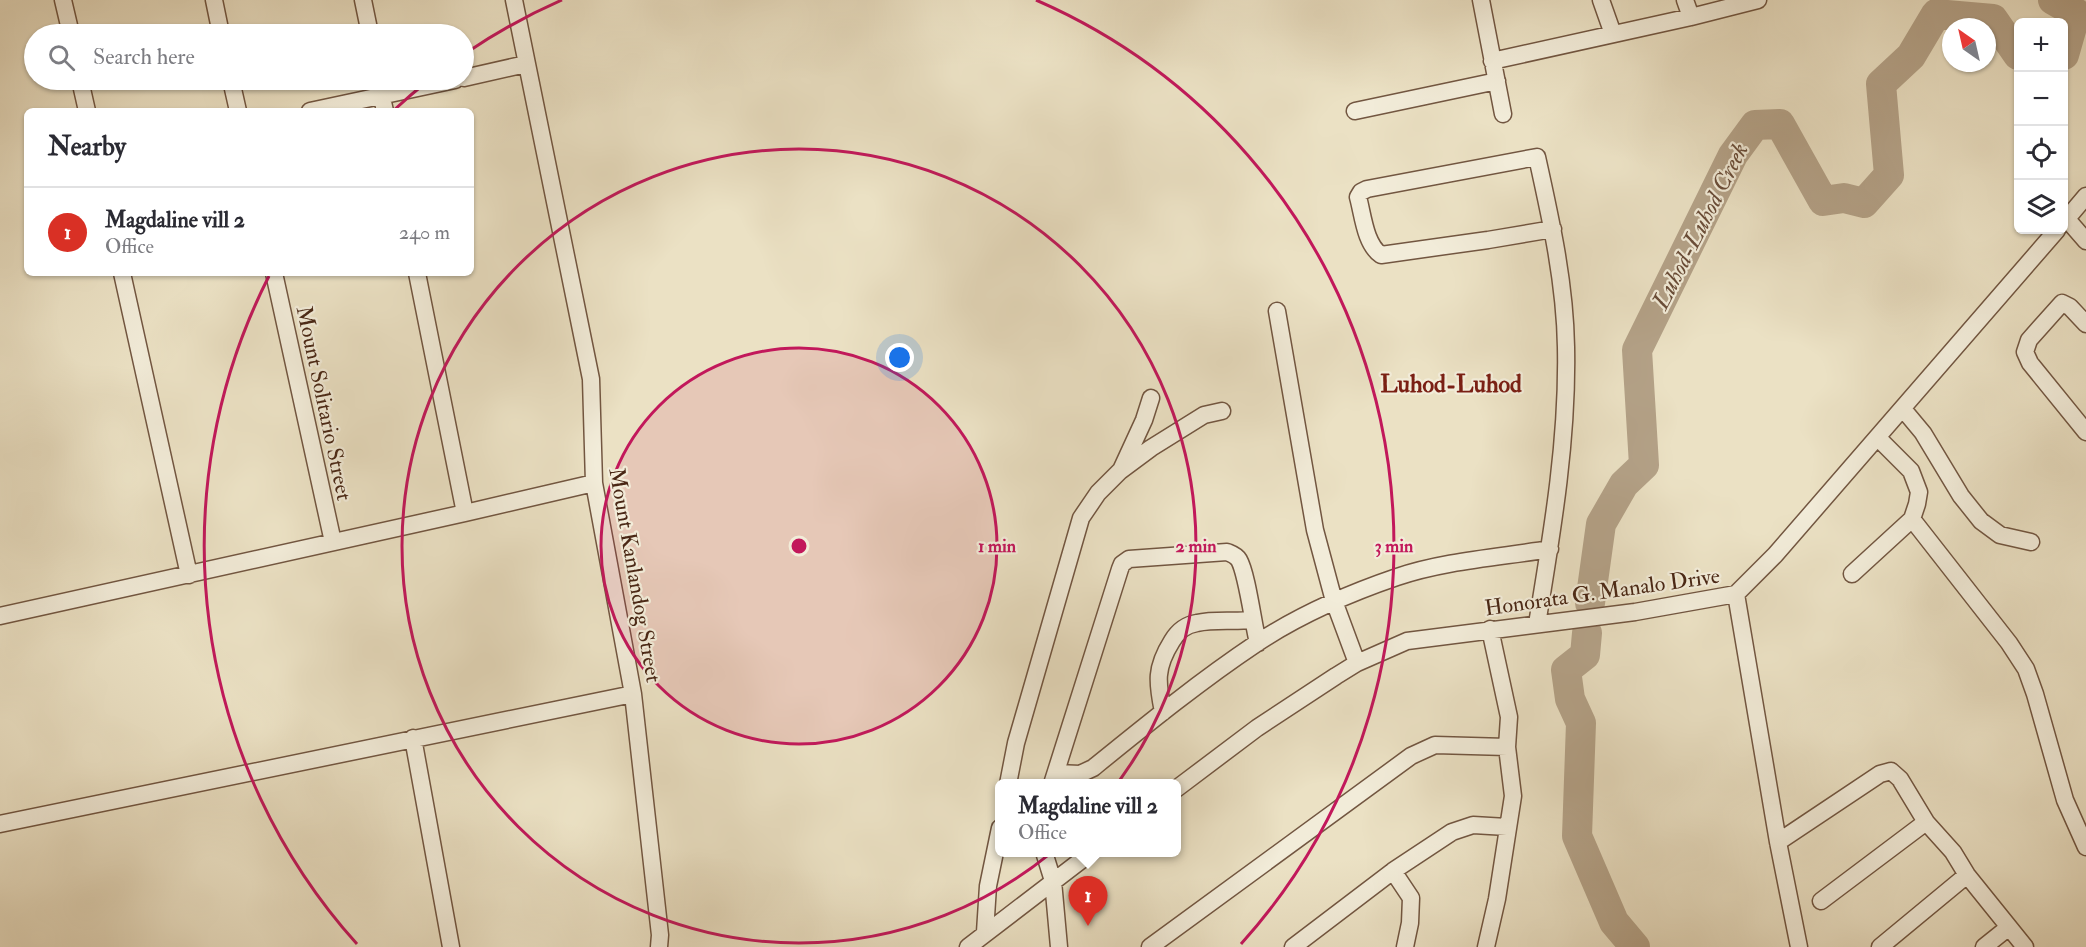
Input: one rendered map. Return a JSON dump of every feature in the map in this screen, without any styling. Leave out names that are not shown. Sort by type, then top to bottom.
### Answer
[{"type":"street","points":[[63,0],[69,24]]},
{"type":"street","points":[[214,0],[219,24]]},
{"type":"street","points":[[363,0],[368,24]]},
{"type":"street","name":"Mount Kanlandog Street","points":[[514,0],[591,379],[594,483],[633,694],[660,935],[658,947]]},
{"type":"street","points":[[1481,0],[1503,114]]},
{"type":"street","points":[[1601,0],[1613,34]]},
{"type":"street","points":[[1685,0],[1691,17]]},
{"type":"street","points":[[1492,61],[1758,0]]},
{"type":"street","points":[[474,76],[526,64]]},
{"type":"street","points":[[1355,111],[1497,81]]},
{"type":"street","points":[[82,90],[86,108]]},
{"type":"street","points":[[233,90],[237,108]]},
{"type":"street","points":[[324,108],[406,90]]},
{"type":"street","points":[[1537,624],[1550,549],[1563,438],[1566,347],[1553,229],[1537,158],[1367,189],[1361,192],[1358,198],[1371,243],[1374,250],[1381,255],[1553,229]]},
{"type":"street","name":"Honorata G. Manalo Drive","points":[[2068,216],[2086,196]]},
{"type":"street","points":[[2068,228],[2086,241]]},
{"type":"street","name":"Honorata G. Manalo Drive","points":[[1181,785],[1257,728],[1357,663],[1407,641],[1635,612],[1736,594],[1775,555],[1878,438],[2053,234]]},
{"type":"street","points":[[123,276],[189,575]]},
{"type":"street","name":"Mount Solitario Street","points":[[275,276],[333,542]]},
{"type":"street","points":[[418,276],[465,513]]},
{"type":"street","points":[[2083,321],[2066,303],[2062,303],[2029,340],[2025,352],[2030,363],[2086,432]]},
{"type":"street","points":[[1277,311],[1315,530],[1334,601],[1357,663]]},
{"type":"street","points":[[1120,471],[1144,420],[1151,398]]},
{"type":"street","points":[[1902,409],[1923,433],[1944,471],[1980,521],[2000,535],[2031,542]]},
{"type":"street","points":[[1009,779],[1016,743],[1081,518],[1098,493],[1120,471],[1151,448],[1204,415],[1222,411]]},
{"type":"street","points":[[1852,574],[1912,519],[1918,492],[1911,471],[1878,438]]},
{"type":"street","points":[[0,616],[594,483]]},
{"type":"street","points":[[1912,519],[2026,669],[2065,800],[2086,847]]},
{"type":"street","points":[[1258,643],[1241,567],[1238,558],[1232,554],[1227,552],[1125,561],[1120,569],[1054,778],[1080,774],[1093,768],[1163,712],[1258,643],[1334,601],[1409,573],[1550,549]]},
{"type":"street","points":[[1736,594],[1778,842],[1799,947]]},
{"type":"street","points":[[1163,712],[1158,687],[1161,658],[1177,633],[1185,626],[1199,622],[1252,620]]},
{"type":"street","points":[[1486,947],[1497,899],[1513,796],[1508,747],[1509,717],[1490,629]]},
{"type":"street","points":[[0,824],[633,694]]},
{"type":"street","points":[[413,738],[451,947]]},
{"type":"street","points":[[1150,947],[1411,756],[1435,746],[1508,747]]},
{"type":"street","points":[[1778,842],[1880,774],[1891,771],[1900,779],[1926,822],[1953,852],[1967,875],[2025,947]]},
{"type":"street","points":[[1821,901],[1926,822]]},
{"type":"street","points":[[1293,947],[1393,872],[1452,832],[1473,825],[1507,827]]},
{"type":"street","points":[[985,932],[987,886],[995,847]]},
{"type":"street","points":[[1046,857],[1053,881],[1059,947]]},
{"type":"street","points":[[968,947],[1085,857]]},
{"type":"street","points":[[1393,872],[1411,898],[1410,923],[1405,947]]},
{"type":"street","points":[[1880,947],[1967,875]]},
{"type":"street","points":[[1984,947],[2009,927]]},
{"type":"waterway","name":"Luhod-Luhod Creek","points":[[2053,0],[2076,13],[2068,41]]},
{"type":"waterway","name":"Luhod-Luhod Creek","points":[[1590,603],[1601,524],[1624,484],[1644,465],[1637,350],[1733,155],[1755,125],[1780,124],[1823,201],[1844,198],[1864,203],[1889,175],[1881,84],[1911,56],[1936,14],[1993,19],[2014,49]]},
{"type":"waterway","name":"Luhod-Luhod Creek","points":[[1587,633],[1585,655],[1566,670],[1570,699],[1581,723],[1577,836],[1614,922],[1635,947]]},
{"type":"place","name":"Magdaline vill 2","points":[[1088,926]]},
{"type":"district","name":"Luhod-Luhod","points":[[1451,384]]}]
